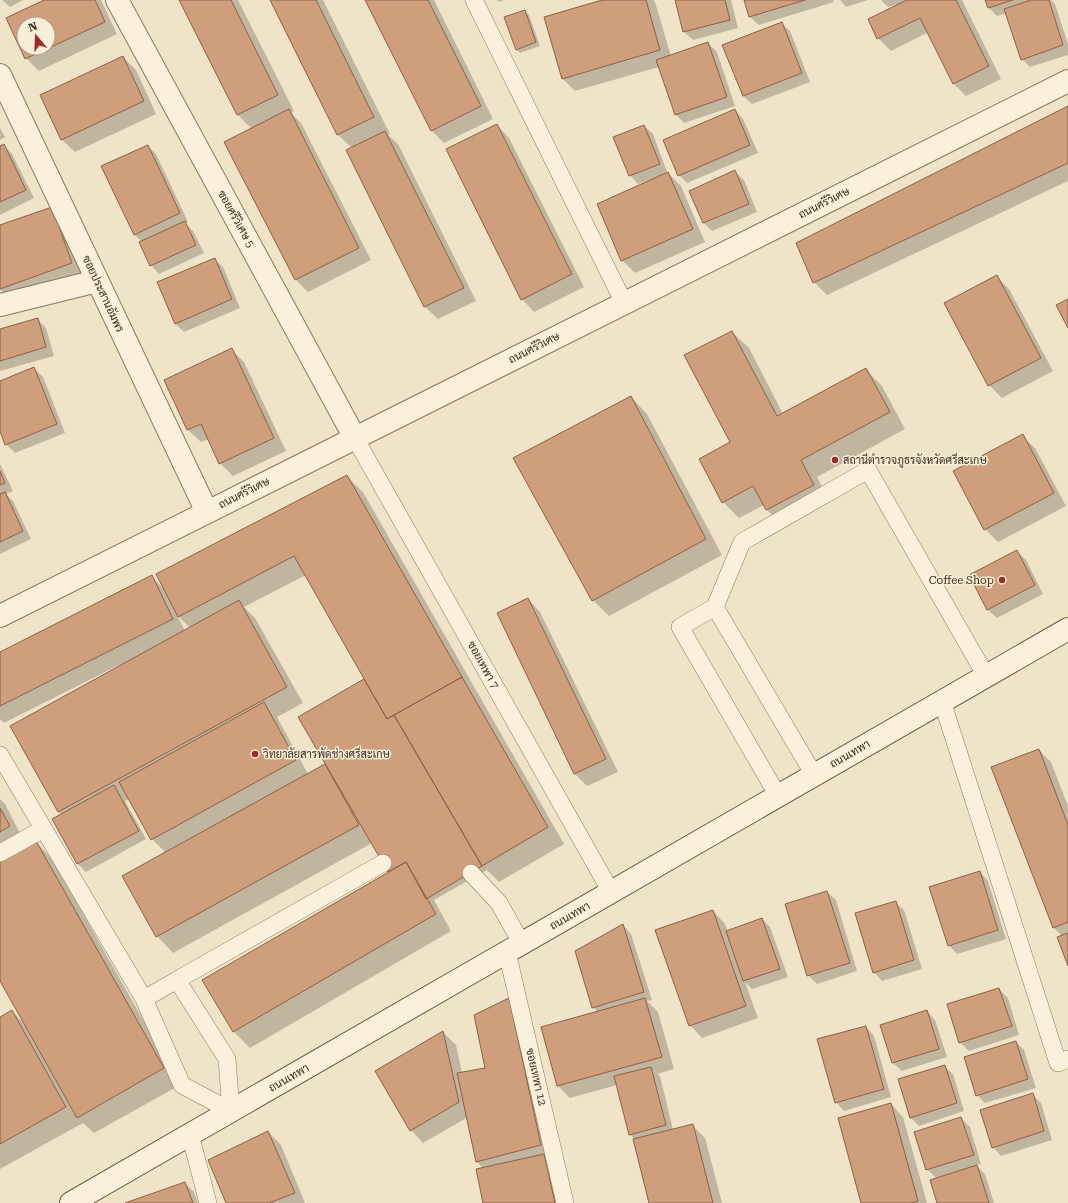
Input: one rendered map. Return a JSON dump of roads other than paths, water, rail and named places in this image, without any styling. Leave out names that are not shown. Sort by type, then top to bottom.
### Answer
[{"type":"street","name":"ซอยศรีวิเศษ 5","points":[[117,0],[355,438]]},
{"type":"street","name":"ซอยประสานอัมพร","points":[[0,75],[207,512]]},
{"type":"street","name":"ถนนศรีวิเศษ","points":[[0,616],[1068,81]]},
{"type":"street","points":[[0,305],[97,281]]},
{"type":"street","name":"ถนนเทพา","points":[[71,1203],[1068,629]]},
{"type":"lane","points":[[474,0],[624,303]]},
{"type":"lane","name":"ซอยเทพา 7","points":[[355,438],[611,892]]},
{"type":"lane","points":[[778,796],[680,627],[716,607],[742,542],[868,470],[986,676]]},
{"type":"lane","points":[[716,607],[814,776]]},
{"type":"lane","points":[[942,701],[1058,1063],[1068,1059]]},
{"type":"lane","points":[[0,755],[144,999],[182,1085],[231,1111]]},
{"type":"lane","points":[[0,853],[43,829]]},
{"type":"lane","points":[[144,999],[383,863]]},
{"type":"lane","name":"ซอยเทพา 12","points":[[471,873],[499,903],[515,948],[565,1203]]},
{"type":"lane","points":[[177,980],[228,1059],[231,1111]]},
{"type":"lane","points":[[190,1134],[208,1203]]},
{"type":"place","name":"สถานีตำรวจภูธรจังหวัดศรีสะเกษ","points":[[835,460]]},
{"type":"place","name":"Coffee Shop","points":[[1002,580]]},
{"type":"place","name":"วิทยาลัยสารพัดช่างศรีสะเกษ","points":[[255,754]]}]
